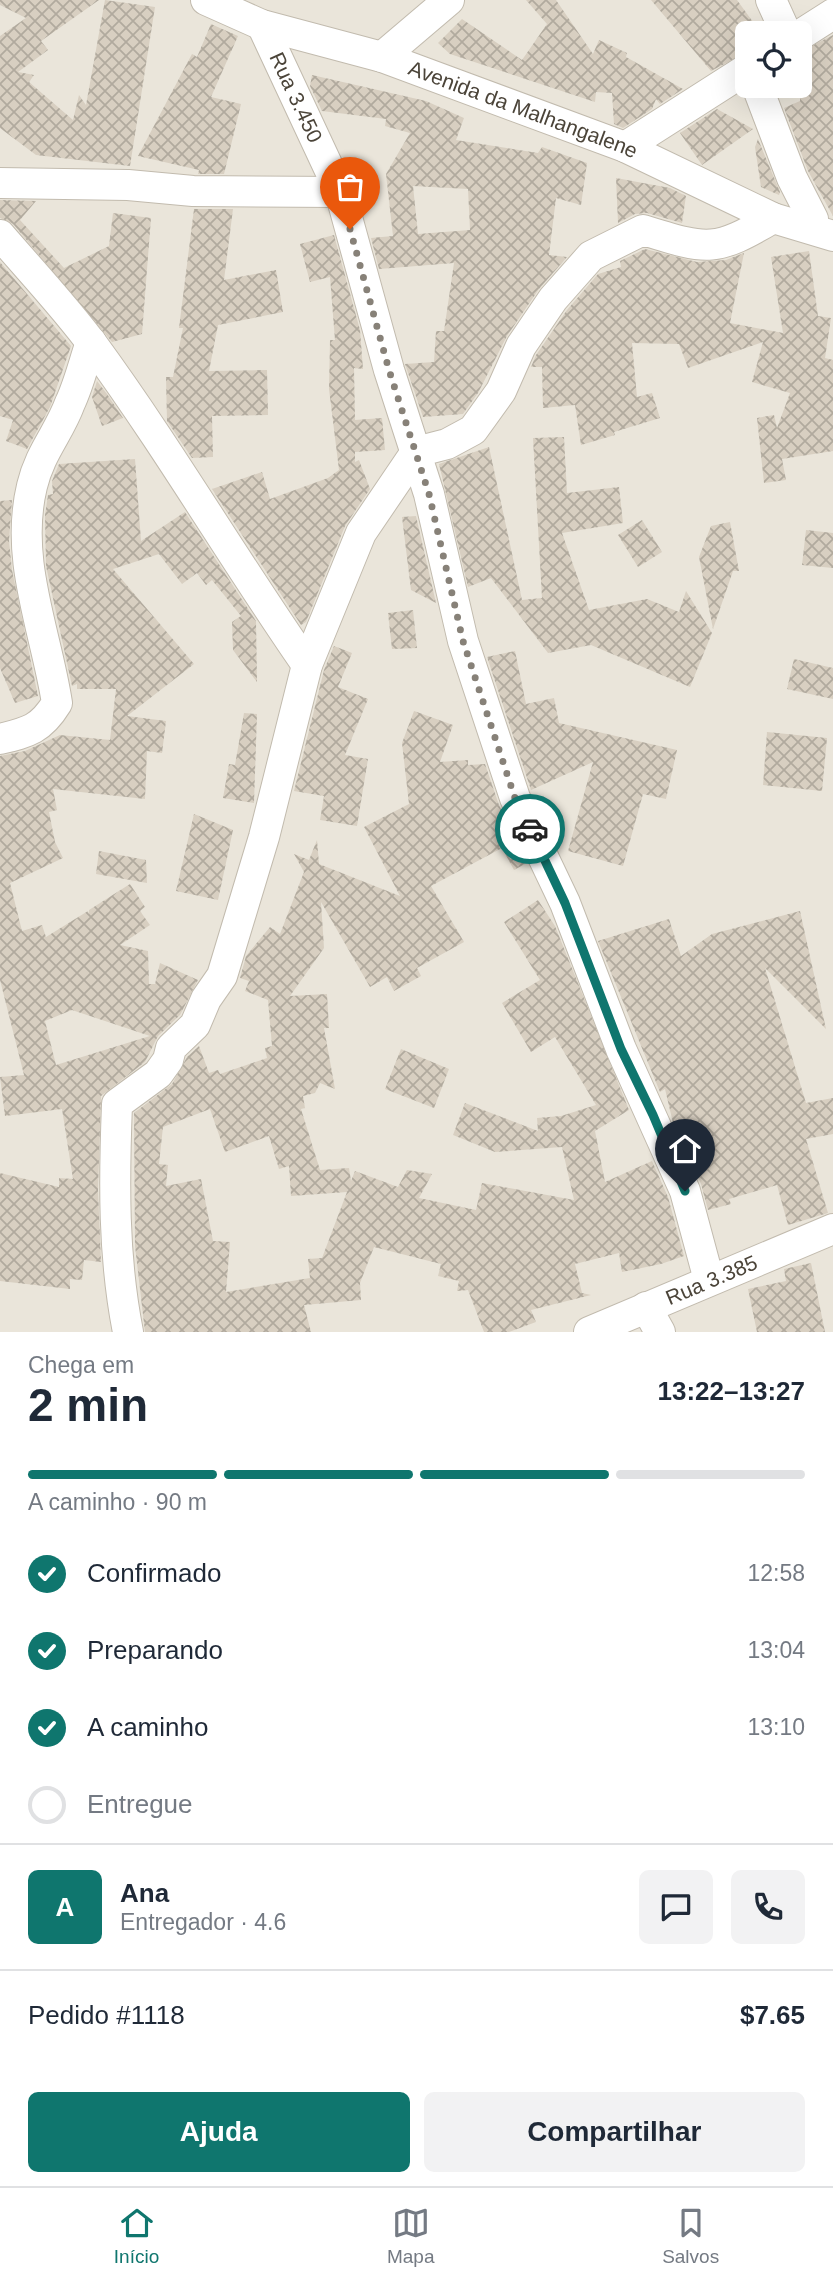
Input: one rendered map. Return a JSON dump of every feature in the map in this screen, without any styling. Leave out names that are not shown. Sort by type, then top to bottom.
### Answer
[{"type":"street","name":"Avenida da Malhangalene","points":[[206,0],[262,24],[382,57],[625,147],[773,218],[822,221]]},
{"type":"street","points":[[382,57],[449,0]]},
{"type":"street","points":[[771,0],[781,21]]},
{"type":"street","points":[[812,27],[833,14]]},
{"type":"street","name":"Rua 3.450","points":[[262,24],[340,192],[389,370],[429,494],[463,641],[515,798],[565,903],[621,1049],[685,1191],[709,1280]]},
{"type":"street","points":[[625,147],[735,77]]},
{"type":"street","points":[[762,98],[792,178],[822,221]]},
{"type":"street","points":[[0,183],[128,185],[193,191],[340,192]]},
{"type":"street","points":[[128,1332],[117,1253],[114,1192],[117,1104],[158,1074],[168,1060],[171,1048],[195,1025],[206,999],[222,976],[264,837],[307,665],[361,533],[416,452],[447,444],[473,429],[501,391],[520,346],[553,299],[591,256],[643,230],[693,245],[733,242],[773,218]]},
{"type":"street","points":[[0,235],[91,342],[171,456],[245,576],[307,665]]},
{"type":"street","points":[[0,739],[24,733],[45,723],[57,704],[40,635],[25,545],[28,506],[39,464],[48,441],[70,405],[91,342]]},
{"type":"street","name":"Rua 3.385","points":[[589,1332],[653,1320],[709,1280],[833,1229]]},
{"type":"shaded area","points":[[0,0],[833,0],[833,1332],[0,1332]]},
{"type":"building","points":[[0,0],[99,0],[41,41],[48,50],[18,72],[34,75],[29,82],[73,120],[79,95],[86,105],[105,0],[155,7],[130,166],[36,155],[0,128],[0,36],[26,18],[0,5]]},
{"type":"building","points":[[526,0],[556,0],[593,54],[599,40],[627,53],[626,57],[683,89],[660,104],[656,99],[652,109],[623,128],[614,124],[612,93],[596,92],[595,102],[450,54],[438,43],[462,19],[522,60],[547,24]]},
{"type":"building","points":[[651,0],[737,0],[752,21],[735,21],[735,58],[711,71]]},
{"type":"building","points":[[211,24],[238,36],[211,97],[241,104],[224,174],[198,174],[199,170],[138,156],[192,54],[197,57]]},
{"type":"building","points":[[833,35],[833,216],[808,171],[784,108],[800,101],[800,98],[812,98],[812,46]]},
{"type":"building","points":[[312,75],[426,101],[464,118],[456,140],[538,153],[542,147],[587,163],[581,205],[556,198],[549,255],[567,257],[539,289],[507,336],[478,393],[463,414],[423,417],[405,364],[434,362],[436,331],[444,331],[454,263],[379,269],[371,238],[393,236],[386,174],[410,133],[385,126],[386,119],[322,111],[310,86]],"holes":[[[413,186],[468,189],[470,230],[418,234]]]},
{"type":"building","points":[[717,109],[753,129],[702,165],[680,133]]},
{"type":"building","points":[[758,139],[779,195],[761,187],[755,147]]},
{"type":"building","points":[[616,178],[670,188],[686,196],[682,223],[647,213],[635,214],[618,223]]},
{"type":"building","points":[[0,200],[36,201],[20,220],[64,268],[109,246],[113,213],[151,218],[142,334],[112,342],[13,224],[0,218]]},
{"type":"building","points":[[194,209],[233,209],[224,280],[276,270],[283,312],[218,325],[209,371],[267,370],[268,415],[212,416],[213,457],[192,458],[167,421],[166,377],[173,377],[183,328],[179,328]]},
{"type":"building","points":[[334,235],[360,330],[363,369],[354,368],[355,420],[382,418],[385,450],[355,452],[355,462],[359,460],[370,489],[345,526],[306,622],[301,625],[212,489],[262,472],[270,499],[328,478],[339,470],[329,389],[330,340],[335,340],[330,277],[310,282],[300,244]]},
{"type":"building","points":[[645,249],[697,262],[726,260],[744,253],[730,323],[783,333],[771,257],[809,251],[818,316],[831,318],[825,358],[833,360],[833,451],[782,459],[786,480],[764,483],[757,418],[774,415],[777,428],[790,393],[752,382],[763,342],[688,368],[679,344],[632,343],[637,397],[652,393],[660,418],[614,432],[615,435],[581,445],[575,405],[543,408],[542,367],[531,367],[536,355],[567,310],[598,274],[621,267],[620,261]]},
{"type":"building","points":[[0,262],[71,346],[50,407],[27,449],[6,441],[13,420],[0,416]]},
{"type":"building","points":[[97,381],[123,418],[102,426],[92,397]]},
{"type":"building","points":[[564,437],[567,493],[619,487],[623,523],[562,533],[589,610],[647,599],[679,612],[686,591],[712,633],[690,687],[591,645],[548,653],[491,578],[468,587],[439,464],[489,447],[522,600],[542,598],[533,438]]},
{"type":"building","points":[[135,459],[141,541],[185,512],[256,621],[257,682],[233,650],[232,622],[241,616],[212,580],[206,585],[197,573],[182,584],[159,554],[113,569],[194,664],[127,716],[166,721],[162,753],[147,751],[145,799],[53,789],[57,810],[49,812],[55,842],[63,858],[10,883],[22,931],[42,925],[46,937],[88,911],[89,914],[89,910],[130,884],[145,907],[140,911],[150,925],[120,945],[148,951],[149,984],[155,984],[160,963],[198,980],[180,1015],[158,1036],[145,1062],[101,1096],[98,1190],[101,1262],[84,1260],[82,1280],[70,1279],[70,1289],[0,1281],[0,1173],[59,1187],[59,1178],[73,1179],[62,1109],[5,1116],[0,1077],[24,1075],[0,980],[0,756],[25,751],[60,735],[110,740],[116,689],[77,689],[77,684],[72,686],[46,566],[45,515],[48,495],[53,494],[52,481],[59,464]],"holes":[[[72,1010],[150,1036],[56,1065],[45,1021]]]},
{"type":"building","points":[[12,500],[9,541],[12,570],[38,696],[15,703],[0,668],[0,501]]},
{"type":"building","points":[[416,516],[436,603],[411,590],[402,517]]},
{"type":"building","points":[[642,520],[662,552],[638,567],[618,535]]},
{"type":"building","points":[[730,522],[739,571],[733,571],[713,629],[699,557],[711,526]]},
{"type":"building","points":[[806,530],[833,533],[833,568],[802,565]]},
{"type":"building","points":[[413,610],[417,648],[392,649],[388,613]]},
{"type":"building","points":[[334,646],[352,653],[338,687],[368,699],[345,755],[368,759],[357,826],[320,820],[324,796],[294,791],[324,670]]},
{"type":"building","points":[[515,651],[526,704],[554,698],[559,723],[677,750],[666,799],[643,794],[623,866],[568,851],[593,762],[531,790],[487,657]]},
{"type":"building","points":[[794,659],[833,668],[833,699],[787,689]]},
{"type":"building","points":[[414,711],[453,725],[440,762],[468,760],[468,765],[485,764],[499,805],[527,863],[514,870],[502,848],[431,886],[464,942],[417,968],[421,976],[394,991],[387,977],[370,987],[321,902],[324,948],[290,996],[327,994],[329,1028],[324,1028],[335,1089],[320,1083],[315,1093],[303,1096],[305,1108],[301,1109],[320,1170],[349,1168],[351,1181],[355,1171],[398,1187],[407,1170],[432,1174],[419,1198],[476,1210],[482,1183],[574,1200],[562,1147],[495,1152],[453,1135],[465,1103],[538,1131],[537,1118],[561,1116],[596,1105],[555,1037],[531,1052],[502,1003],[540,980],[504,922],[538,900],[555,926],[629,1110],[595,1131],[605,1182],[652,1161],[668,1197],[684,1256],[622,1272],[619,1253],[575,1264],[582,1293],[591,1295],[531,1310],[536,1322],[509,1332],[484,1332],[468,1290],[457,1291],[459,1281],[438,1276],[441,1264],[374,1247],[360,1283],[361,1300],[304,1305],[311,1332],[145,1332],[135,1246],[134,1113],[172,1084],[187,1057],[199,1046],[209,1073],[218,1070],[220,1074],[267,1058],[265,1048],[272,1046],[268,1000],[245,991],[249,981],[240,978],[246,956],[270,927],[280,934],[304,872],[294,854],[309,860],[317,840],[319,864],[400,896],[364,827],[409,804],[402,743]],"holes":[[[210,1109],[225,1152],[269,1136],[279,1169],[289,1166],[291,1196],[347,1192],[322,1258],[308,1259],[310,1278],[226,1292],[230,1242],[213,1241],[201,1179],[166,1186],[168,1165],[159,1164],[163,1127]]]},
{"type":"building","points":[[244,713],[257,714],[254,803],[223,798],[229,764],[235,765]]},
{"type":"building","points":[[767,732],[827,738],[822,791],[763,785]]},
{"type":"building","points":[[194,814],[233,830],[218,900],[176,891]]},
{"type":"building","points":[[99,851],[146,860],[147,883],[96,874]]},
{"type":"building","points":[[800,911],[826,1029],[765,968],[806,1103],[833,1098],[833,1134],[806,1139],[828,1213],[788,1225],[777,1185],[729,1199],[731,1204],[708,1210],[701,1184],[673,1123],[665,1089],[660,1092],[598,941],[669,919],[681,956],[712,934]]},
{"type":"building","points":[[401,1049],[449,1069],[434,1108],[385,1089]]},
{"type":"building","points":[[811,1263],[825,1332],[757,1332],[748,1289],[786,1281],[784,1269]]},
{"type":"way so far","points":[[350,229],[389,370],[429,494],[463,641],[515,798],[530,829]]},
{"type":"route","points":[[530,829],[565,903],[621,1049],[685,1191]]}]
